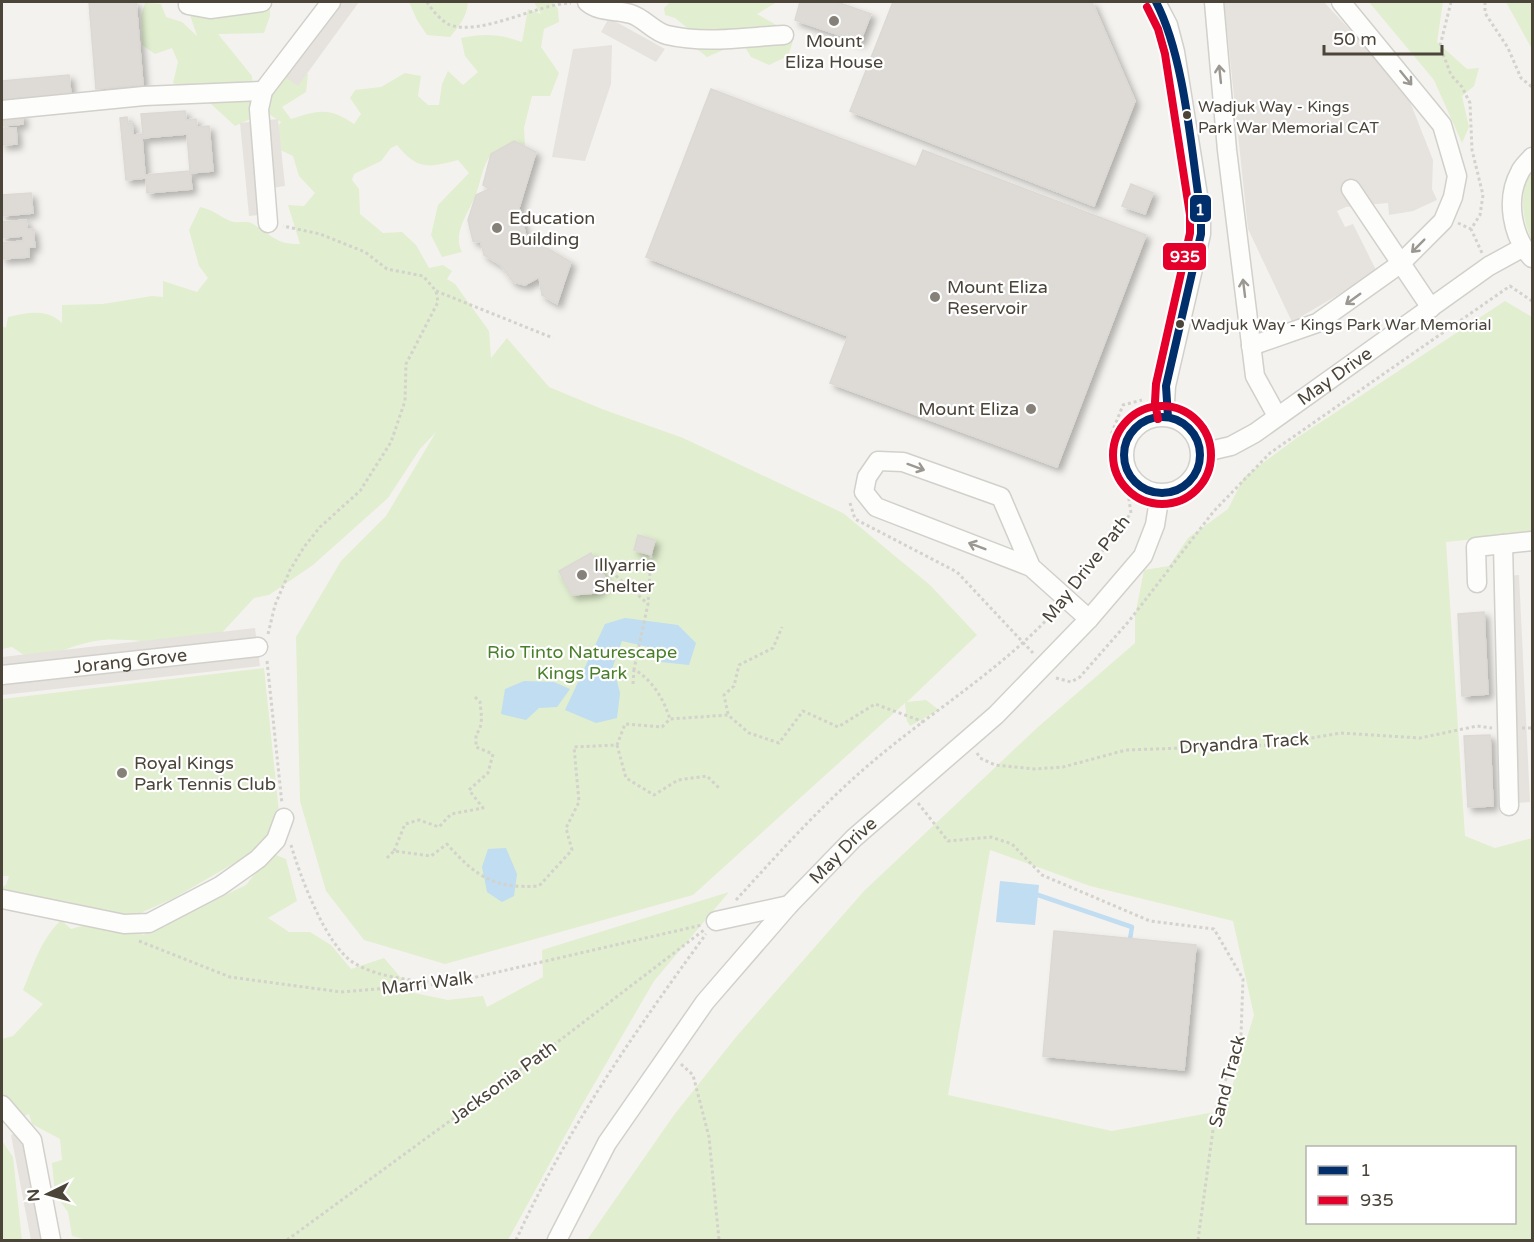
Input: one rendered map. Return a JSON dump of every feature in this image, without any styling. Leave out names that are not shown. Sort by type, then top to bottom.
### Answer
[{"type":"street","points":[[188,5],[210,9],[262,2]]},
{"type":"street","points":[[268,223],[259,109],[262,91],[331,2]]},
{"type":"street","points":[[588,2],[597,10],[618,10],[637,16],[666,35],[706,40],[784,35]]},
{"type":"street","points":[[1156,2],[1168,25],[1175,52],[1201,224],[1196,261],[1166,386],[1165,402],[1168,417]]},
{"type":"street","points":[[1214,2],[1227,150],[1255,376],[1277,416]]},
{"type":"street","points":[[1251,346],[1317,323],[1400,264],[1443,221],[1453,197],[1457,176],[1442,125],[1341,2]]},
{"type":"street","points":[[2,110],[144,96],[262,91]]},
{"type":"street","points":[[1528,253],[1512,212],[1514,191],[1520,172],[1533,157]]},
{"type":"street","points":[[1351,189],[1431,308]]},
{"type":"street","name":"May Drive","points":[[1201,453],[1231,446],[1255,433],[1489,266],[1528,253]]},
{"type":"street","points":[[1168,417],[1180,421],[1191,429],[1201,453],[1194,478],[1185,487],[1173,493],[1160,494],[1147,491],[1135,483],[1127,472],[1125,452],[1131,432],[1142,423],[1154,418],[1168,417]]},
{"type":"street","points":[[1031,567],[1001,497],[903,462],[878,461],[867,477],[864,492],[876,507],[1031,567],[1089,619]]},
{"type":"street","name":"May Drive","points":[[557,1240],[607,1143],[705,1002],[789,905],[854,838],[1045,667],[1089,619],[1143,556],[1155,525],[1160,494]]},
{"type":"street","points":[[1478,583],[1476,547],[1533,541]]},
{"type":"street","points":[[1503,544],[1509,806]]},
{"type":"street","name":"Jorang Grove","points":[[2,675],[264,646]]},
{"type":"street","points":[[2,899],[124,924],[149,923],[220,886],[258,859],[276,840],[284,818]]},
{"type":"street","points":[[716,921],[789,905]]},
{"type":"street","points":[[2,1105],[32,1140],[51,1240]]},
{"type":"path","points":[[427,2],[432,10],[450,25],[476,26],[520,16],[553,3],[588,2]]},
{"type":"path","points":[[1451,2],[1440,46],[1451,75],[1462,87],[1470,103],[1472,150],[1483,195],[1480,215],[1471,229]]},
{"type":"path","points":[[1485,2],[1485,13],[1508,48],[1521,78],[1533,87]]},
{"type":"path","points":[[1456,222],[1471,229],[1484,257]]},
{"type":"path","points":[[268,223],[320,234],[364,252],[387,269],[423,276],[436,291],[553,339]]},
{"type":"path","points":[[847,495],[855,519],[957,572],[1056,678],[1071,682],[1080,677],[1129,621],[1214,511],[1270,453],[1510,286],[1533,301]]},
{"type":"path","points":[[436,291],[438,302],[406,364],[405,401],[391,442],[360,491],[320,527],[290,570],[275,605],[264,646],[284,818],[302,880],[330,936],[353,962],[384,975],[445,984]]},
{"type":"path","name":"May Drive Path","points":[[1025,644],[1067,598],[1131,513],[1128,493],[1113,466],[1111,435],[1123,405],[1142,400]]},
{"type":"path","points":[[633,684],[648,603],[651,555]]},
{"type":"path","points":[[601,570],[607,568],[648,603]]},
{"type":"path","points":[[782,627],[773,648],[739,665],[734,686],[724,695],[728,715],[749,733],[779,743],[803,711],[838,727],[875,704],[924,722]]},
{"type":"path","points":[[634,669],[649,678],[665,705],[670,719]]},
{"type":"path","points":[[387,858],[394,851],[405,824],[419,820],[439,827],[451,814],[483,808],[469,790],[488,773],[492,754],[476,747],[481,711],[480,702],[473,695]]},
{"type":"path","points":[[720,789],[707,776],[678,780],[654,795],[626,778],[617,745],[625,724],[662,727],[670,719],[728,715]]},
{"type":"path","points":[[632,718],[632,725]]},
{"type":"path","name":"Dryandra Track","points":[[968,738],[981,758],[988,762],[995,765],[1035,769],[1063,767],[1126,750],[1269,745],[1341,733],[1420,738],[1477,726],[1506,729],[1533,728]]},
{"type":"path","points":[[394,851],[431,856],[447,844],[464,863],[483,878],[518,887],[539,886],[572,850],[566,828],[579,802],[574,747],[617,745]]},
{"type":"path","name":"Sand Track","points":[[908,791],[948,841],[990,837],[1012,844],[1042,876],[1150,921],[1214,929],[1243,979],[1241,1035],[1216,1108],[1198,1240]]},
{"type":"path","name":"Marri Walk","points":[[134,939],[230,977],[341,992],[445,984],[716,921]]},
{"type":"path","name":"Jacksonia Path","points":[[287,1240],[551,1047],[716,921]]},
{"type":"path","points":[[670,1053],[693,1075],[707,1127],[719,1240]]},
{"type":"green space","name":"Rio Tinto Naturescape Kings Park","points":[[270,2],[270,16],[264,33],[218,34],[252,76],[253,91],[271,76],[308,74],[306,92],[282,107],[291,119],[324,112],[338,115],[354,124],[361,114],[350,98],[355,90],[381,87],[405,73],[421,76],[418,96],[428,105],[439,105],[442,84],[448,71],[463,85],[478,72],[465,56],[461,38],[492,35],[522,42],[528,9],[541,14],[534,2],[553,2],[558,9],[559,22],[544,29],[541,47],[559,73],[550,96],[532,96],[524,128],[525,146],[502,148],[490,156],[461,229],[459,245],[462,252],[442,257],[431,235],[438,205],[469,173],[458,160],[439,165],[424,165],[411,159],[397,145],[391,148],[381,161],[354,174],[352,180],[359,189],[360,214],[383,233],[402,232],[416,245],[429,268],[443,265],[452,271],[447,279],[455,284],[489,331],[491,358],[507,338],[549,387],[683,438],[843,513],[930,585],[977,635],[907,702],[926,700],[939,710],[910,726],[907,721],[905,703],[693,895],[445,964],[364,940],[326,891],[300,801],[296,637],[341,561],[386,516],[436,432],[420,449],[388,498],[313,565],[269,595],[254,598],[218,637],[172,643],[102,640],[30,659],[12,647],[2,649],[2,326],[6,328],[8,317],[30,313],[50,315],[62,323],[62,305],[103,304],[152,296],[163,297],[163,281],[197,292],[208,278],[199,266],[189,230],[200,207],[213,211],[230,221],[251,223],[285,243],[300,244],[288,205],[304,206],[315,193],[299,176],[293,156],[274,147],[271,135],[281,122],[266,112],[235,126],[211,104],[173,83],[178,62],[172,48],[155,54],[142,45],[141,16],[145,3],[161,4],[166,17],[182,22],[197,36],[189,12]]},
{"type":"green space","points":[[409,2],[468,2],[464,17],[450,37],[427,35]]},
{"type":"green space","points":[[670,2],[777,2],[757,14],[785,30],[793,41],[788,56],[769,65],[751,57],[742,42],[707,57],[698,50],[696,35],[675,18],[665,15],[664,8]]},
{"type":"green space","points":[[1369,2],[1443,2],[1437,42],[1467,69],[1479,68],[1474,86],[1462,96],[1469,127],[1462,143],[1434,80]]},
{"type":"green space","points":[[1506,2],[1532,2],[1532,49]]},
{"type":"green space","points":[[1532,167],[1532,241],[1524,213],[1523,194]]},
{"type":"green space","points":[[1505,301],[1532,317],[1532,533],[1446,542],[1465,836],[1495,848],[1532,838],[1532,1240],[587,1240],[674,1115],[736,1037],[864,891],[1038,727],[1135,643],[1135,616],[1144,570],[1169,566],[1188,538],[1228,509],[1244,477],[1298,437]],"holes":[[[990,850],[1090,886],[1233,921],[1254,1015],[1225,1110],[1112,1131],[948,1095]]]},
{"type":"green space","name":"Royal Kings Park Tennis Club","points":[[264,668],[280,822],[269,843],[174,898],[125,920],[2,895],[2,887],[6,885],[9,876],[2,876],[2,699]]},
{"type":"green space","points":[[271,853],[286,859],[297,901],[268,918],[289,932],[310,932],[331,945],[351,969],[384,958],[414,993],[448,1000],[483,996],[487,1007],[543,977],[542,950],[729,892],[654,981],[578,1112],[508,1240],[87,1240],[72,1236],[68,1212],[55,1194],[52,1163],[62,1160],[60,1139],[32,1124],[29,1114],[6,1124],[2,1120],[2,1039],[13,1036],[43,1004],[23,990],[34,962],[61,920],[71,929],[108,924],[143,935],[246,885]]},
{"type":"green space","points":[[2,1141],[13,1157],[22,1240],[2,1240]]},
{"type":"shaded area","points":[[331,2],[359,2],[298,86],[279,73]]},
{"type":"shaded area","points":[[1224,2],[1324,2],[1405,89],[1433,160],[1432,189],[1437,200],[1413,211],[1389,215],[1388,203],[1346,207],[1337,211],[1345,227],[1353,224],[1377,272],[1292,322],[1248,229]]},
{"type":"shaded area","points":[[609,18],[665,49],[656,62],[601,32]]},
{"type":"shaded area","points":[[612,45],[611,84],[585,161],[552,157],[573,49]]},
{"type":"shaded area","points":[[278,119],[285,186],[265,189],[267,214],[249,216],[240,123]]},
{"type":"shaded area","points":[[1519,575],[1530,802],[1517,803],[1506,576]]},
{"type":"shaded area","points":[[255,628],[260,666],[2,695],[2,657]]},
{"type":"shaded area","points":[[22,1131],[44,1240],[31,1240],[11,1135]]},
{"type":"water","points":[[625,618],[678,625],[696,643],[689,665],[661,662],[648,647],[622,641],[613,666],[620,693],[617,718],[596,723],[565,710],[605,624]]},
{"type":"water","points":[[524,681],[554,682],[570,689],[557,707],[539,708],[526,720],[501,714],[505,689]]},
{"type":"water","points":[[506,848],[517,874],[514,896],[502,902],[487,892],[482,867],[488,849]]},
{"type":"water","points":[[1000,881],[1039,885],[1035,925],[996,922]]},
{"type":"building","points":[[89,2],[136,2],[143,85],[96,89]]},
{"type":"building","name":"Mount Eliza House","points":[[800,2],[837,2],[871,14],[860,42],[795,20]]},
{"type":"building","points":[[893,2],[1092,2],[1135,101],[1094,206],[850,111]]},
{"type":"building","points":[[69,75],[71,95],[2,103],[2,81]]},
{"type":"building","name":"Mount Eliza Reservoir","points":[[711,89],[916,167],[923,150],[1146,235],[1057,467],[830,383],[848,336],[646,257]]},
{"type":"building","points":[[185,111],[186,120],[196,119],[197,127],[209,126],[213,171],[190,173],[192,189],[147,193],[146,178],[126,180],[120,118],[127,117],[128,124],[132,123],[133,135],[143,134],[141,114]],"holes":[[[187,134],[190,171],[145,175],[142,138]]]},
{"type":"building","points":[[22,114],[23,124],[2,126],[2,116]]},
{"type":"building","points":[[16,128],[17,144],[2,145],[2,129]]},
{"type":"building","name":"Education Building","points":[[514,141],[536,152],[519,208],[526,236],[571,262],[557,304],[542,295],[539,277],[525,285],[513,282],[501,265],[484,255],[481,242],[473,241],[468,220],[476,195],[489,189],[483,185],[491,154]]},
{"type":"building","points":[[1131,184],[1153,193],[1145,214],[1122,206]]},
{"type":"building","points":[[31,193],[33,213],[2,216],[2,195]]},
{"type":"building","points":[[26,220],[27,229],[33,229],[35,247],[29,247],[29,257],[2,259],[2,243],[24,241],[23,236],[2,238],[2,222]]},
{"type":"building","points":[[638,535],[655,540],[651,555],[634,550]]},
{"type":"building","name":"Illyarrie Shelter","points":[[591,553],[606,579],[602,588],[595,593],[572,595],[559,571]]},
{"type":"building","points":[[1484,612],[1488,694],[1462,696],[1458,614]]},
{"type":"building","points":[[1490,735],[1493,806],[1468,807],[1464,736]]},
{"type":"building","points":[[1054,931],[1196,945],[1184,1070],[1043,1056]]},
{"type":"waterway","points":[[1038,895],[1132,927],[1130,939]]},
{"type":"transit line","name":"1","points":[[1156,2],[1174,50],[1186,105],[1201,214],[1201,234],[1166,386],[1168,417]]},
{"type":"transit line","name":"935","points":[[1147,7],[1158,29],[1165,54],[1190,215],[1190,233],[1156,384],[1155,402],[1158,419]]},
{"type":"transit line","name":"935","points":[[1162,406],[1181,410],[1196,421],[1207,436],[1211,455],[1207,474],[1196,489],[1181,500],[1162,504],[1143,500],[1128,489],[1117,474],[1113,455],[1117,436],[1128,421],[1143,410],[1162,406]]},
{"type":"transit line","name":"1","points":[[1162,417],[1177,420],[1189,428],[1197,440],[1200,455],[1197,470],[1189,482],[1177,490],[1162,493],[1147,490],[1135,482],[1127,470],[1124,455],[1127,440],[1135,428],[1147,420],[1162,417]]},
{"type":"place","name":"Mount Eliza House","points":[[834,21]]},
{"type":"place","name":"Wadjuk Way - Kings Park War Memorial CAT","points":[[1187,115]]},
{"type":"place","name":"Education Building","points":[[497,228]]},
{"type":"place","name":"Mount Eliza Reservoir","points":[[935,297]]},
{"type":"place","name":"Wadjuk Way - Kings Park War Memorial","points":[[1180,324]]},
{"type":"place","name":"Mount Eliza","points":[[1031,409]]},
{"type":"place","name":"Illyarrie Shelter","points":[[582,575]]},
{"type":"place","name":"Royal Kings Park Tennis Club","points":[[122,773]]}]
